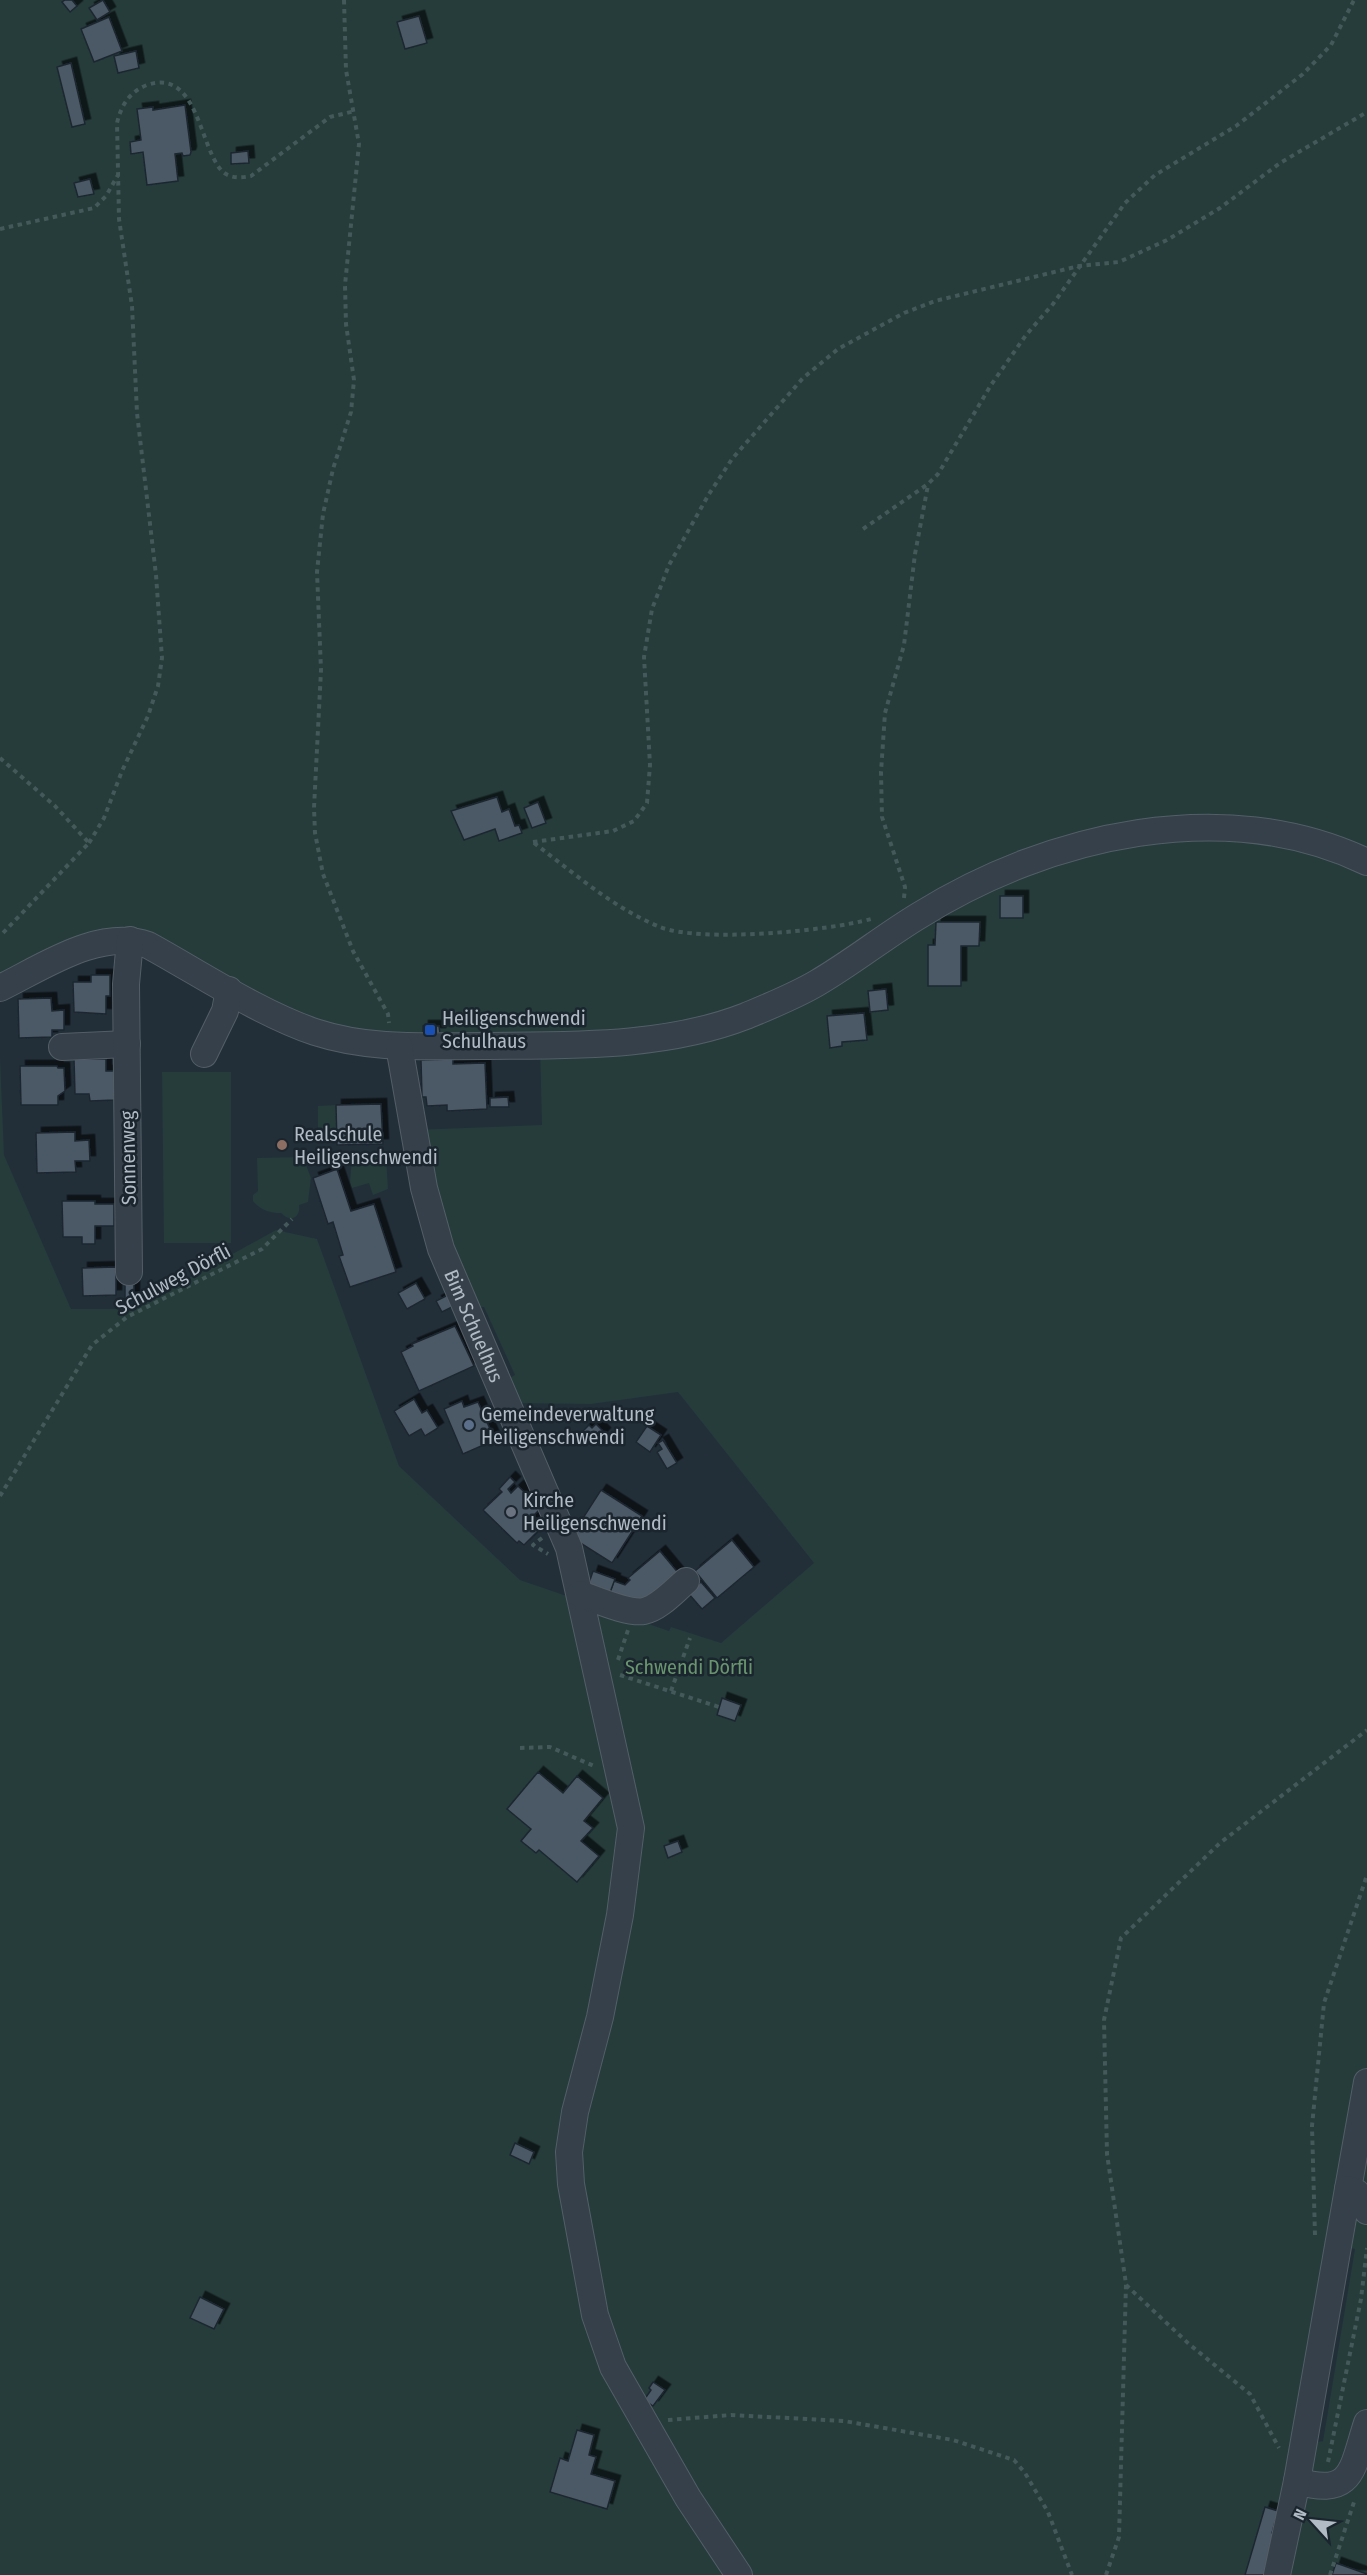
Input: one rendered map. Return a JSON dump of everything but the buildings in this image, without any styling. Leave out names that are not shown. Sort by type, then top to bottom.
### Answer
[{"type":"street","points":[[0,988],[81,950],[113,940],[130,940],[148,945],[291,1023],[360,1044],[540,1046],[621,1041],[662,1037],[719,1025],[813,986],[921,914],[990,878],[1075,847],[1171,828],[1228,828],[1302,840],[1367,862]]},
{"type":"street","name":"Sonnenweg","points":[[129,1272],[126,963],[130,940]]},
{"type":"street","points":[[204,1054],[225,1011],[229,990]]},
{"type":"street","points":[[62,1047],[127,1044]]},
{"type":"street","name":"Bim Schuelhus","points":[[394,1046],[424,1188],[441,1249],[475,1333],[561,1528],[605,1670],[619,1779],[631,1828],[620,1915],[600,2017],[572,2130],[569,2152],[571,2184],[595,2314],[612,2367],[688,2498],[739,2575]]},
{"type":"street","points":[[580,1594],[628,1610],[644,1611],[663,1600],[686,1581]]},
{"type":"street","points":[[1277,2575],[1297,2481],[1367,2082]]},
{"type":"street","points":[[1348,2189],[1357,2193],[1367,2211]]},
{"type":"street","points":[[1297,2481],[1323,2486],[1336,2485],[1344,2481],[1350,2472],[1367,2423]]},
{"type":"path","points":[[344,0],[346,69],[358,126],[359,159],[345,285],[346,324],[354,380],[351,412],[325,506],[317,572],[321,670],[315,758],[314,817],[323,874],[353,951],[388,1014],[394,1046]]},
{"type":"path","points":[[863,529],[928,484],[938,474],[1026,335],[1053,304],[1125,203],[1155,175],[1236,126],[1277,96],[1323,56],[1339,32],[1354,0]]},
{"type":"path","points":[[0,936],[89,843],[104,818],[122,771],[148,716],[158,686],[162,658],[156,575],[137,413],[132,306],[119,219],[117,123],[121,108],[130,95],[144,86],[154,83],[171,85],[191,101],[202,133],[218,165],[227,175],[239,178],[252,176],[330,117],[355,111]]},
{"type":"path","points":[[881,915],[858,922],[781,931],[712,935],[679,932],[629,912],[533,842],[613,831],[634,820],[647,803],[650,765],[644,657],[652,609],[669,565],[726,468],[803,378],[838,350],[904,313],[935,301],[1078,266],[1119,262],[1167,240],[1220,208],[1280,163],[1367,112]]},
{"type":"path","points":[[0,229],[81,212],[94,207],[106,196],[119,174]]},
{"type":"path","points":[[904,899],[905,887],[882,817],[881,772],[885,713],[904,645],[915,554],[928,484]]},
{"type":"path","points":[[0,758],[47,798],[89,843]]},
{"type":"path","name":"Schulweg Dörfli","points":[[0,1496],[92,1345],[127,1317],[262,1249],[292,1219]]},
{"type":"path","points":[[630,1624],[605,1670],[719,1707]]},
{"type":"path","points":[[671,1691],[690,1638]]},
{"type":"path","points":[[1106,2575],[1119,2537],[1126,2284],[1107,2154],[1104,2020],[1121,1938],[1220,1843],[1367,1730]]},
{"type":"path","points":[[520,1748],[550,1747],[592,1764],[619,1779]]},
{"type":"path","points":[[1316,2240],[1312,2126],[1324,2003],[1367,1875]]},
{"type":"path","points":[[1323,2486],[1361,2299],[1367,2248]]},
{"type":"path","points":[[1126,2284],[1189,2344],[1250,2394],[1297,2481]]},
{"type":"path","points":[[647,2426],[671,2419],[731,2415],[844,2421],[953,2440],[1014,2460],[1025,2473],[1054,2527],[1072,2575]]},
{"type":"path","points":[[1330,2575],[1357,2492]]},
{"type":"green space","name":"Schwendi Dörfli","points":[[0,0],[1367,0],[1367,2575],[0,2575],[0,1057],[4,1155],[71,1309],[133,1309],[276,1230],[317,1239],[399,1466],[520,1580],[669,1631],[671,1627],[721,1643],[814,1563],[678,1392],[591,1404],[507,1403],[498,1384],[515,1375],[484,1307],[465,1307],[414,1130],[542,1125],[540,1046],[360,1044],[138,941],[0,988]],"holes":[[[1340,2245],[1355,2249],[1323,2441],[1304,2444]]]},
{"type":"green space","points":[[162,1072],[231,1072],[231,1243],[164,1243]]},
{"type":"green space","points":[[336,1105],[337,1140],[325,1140],[318,1133],[318,1106]]},
{"type":"green space","points":[[386,1156],[388,1189],[373,1195],[369,1183],[352,1188],[350,1182],[352,1157]]},
{"type":"green space","points":[[303,1157],[311,1178],[308,1202],[299,1205],[297,1216],[288,1218],[281,1213],[259,1207],[253,1201],[253,1195],[258,1191],[257,1158]]},
{"type":"place","name":"Heiligenschwendi Schulhaus","points":[[430,1030]]},
{"type":"place","name":"Realschule Heiligenschwendi","points":[[282,1145]]},
{"type":"place","name":"Gemeindeverwaltung Heiligenschwendi","points":[[469,1425]]},
{"type":"place","name":"Kirche Heiligenschwendi","points":[[511,1512]]}]
